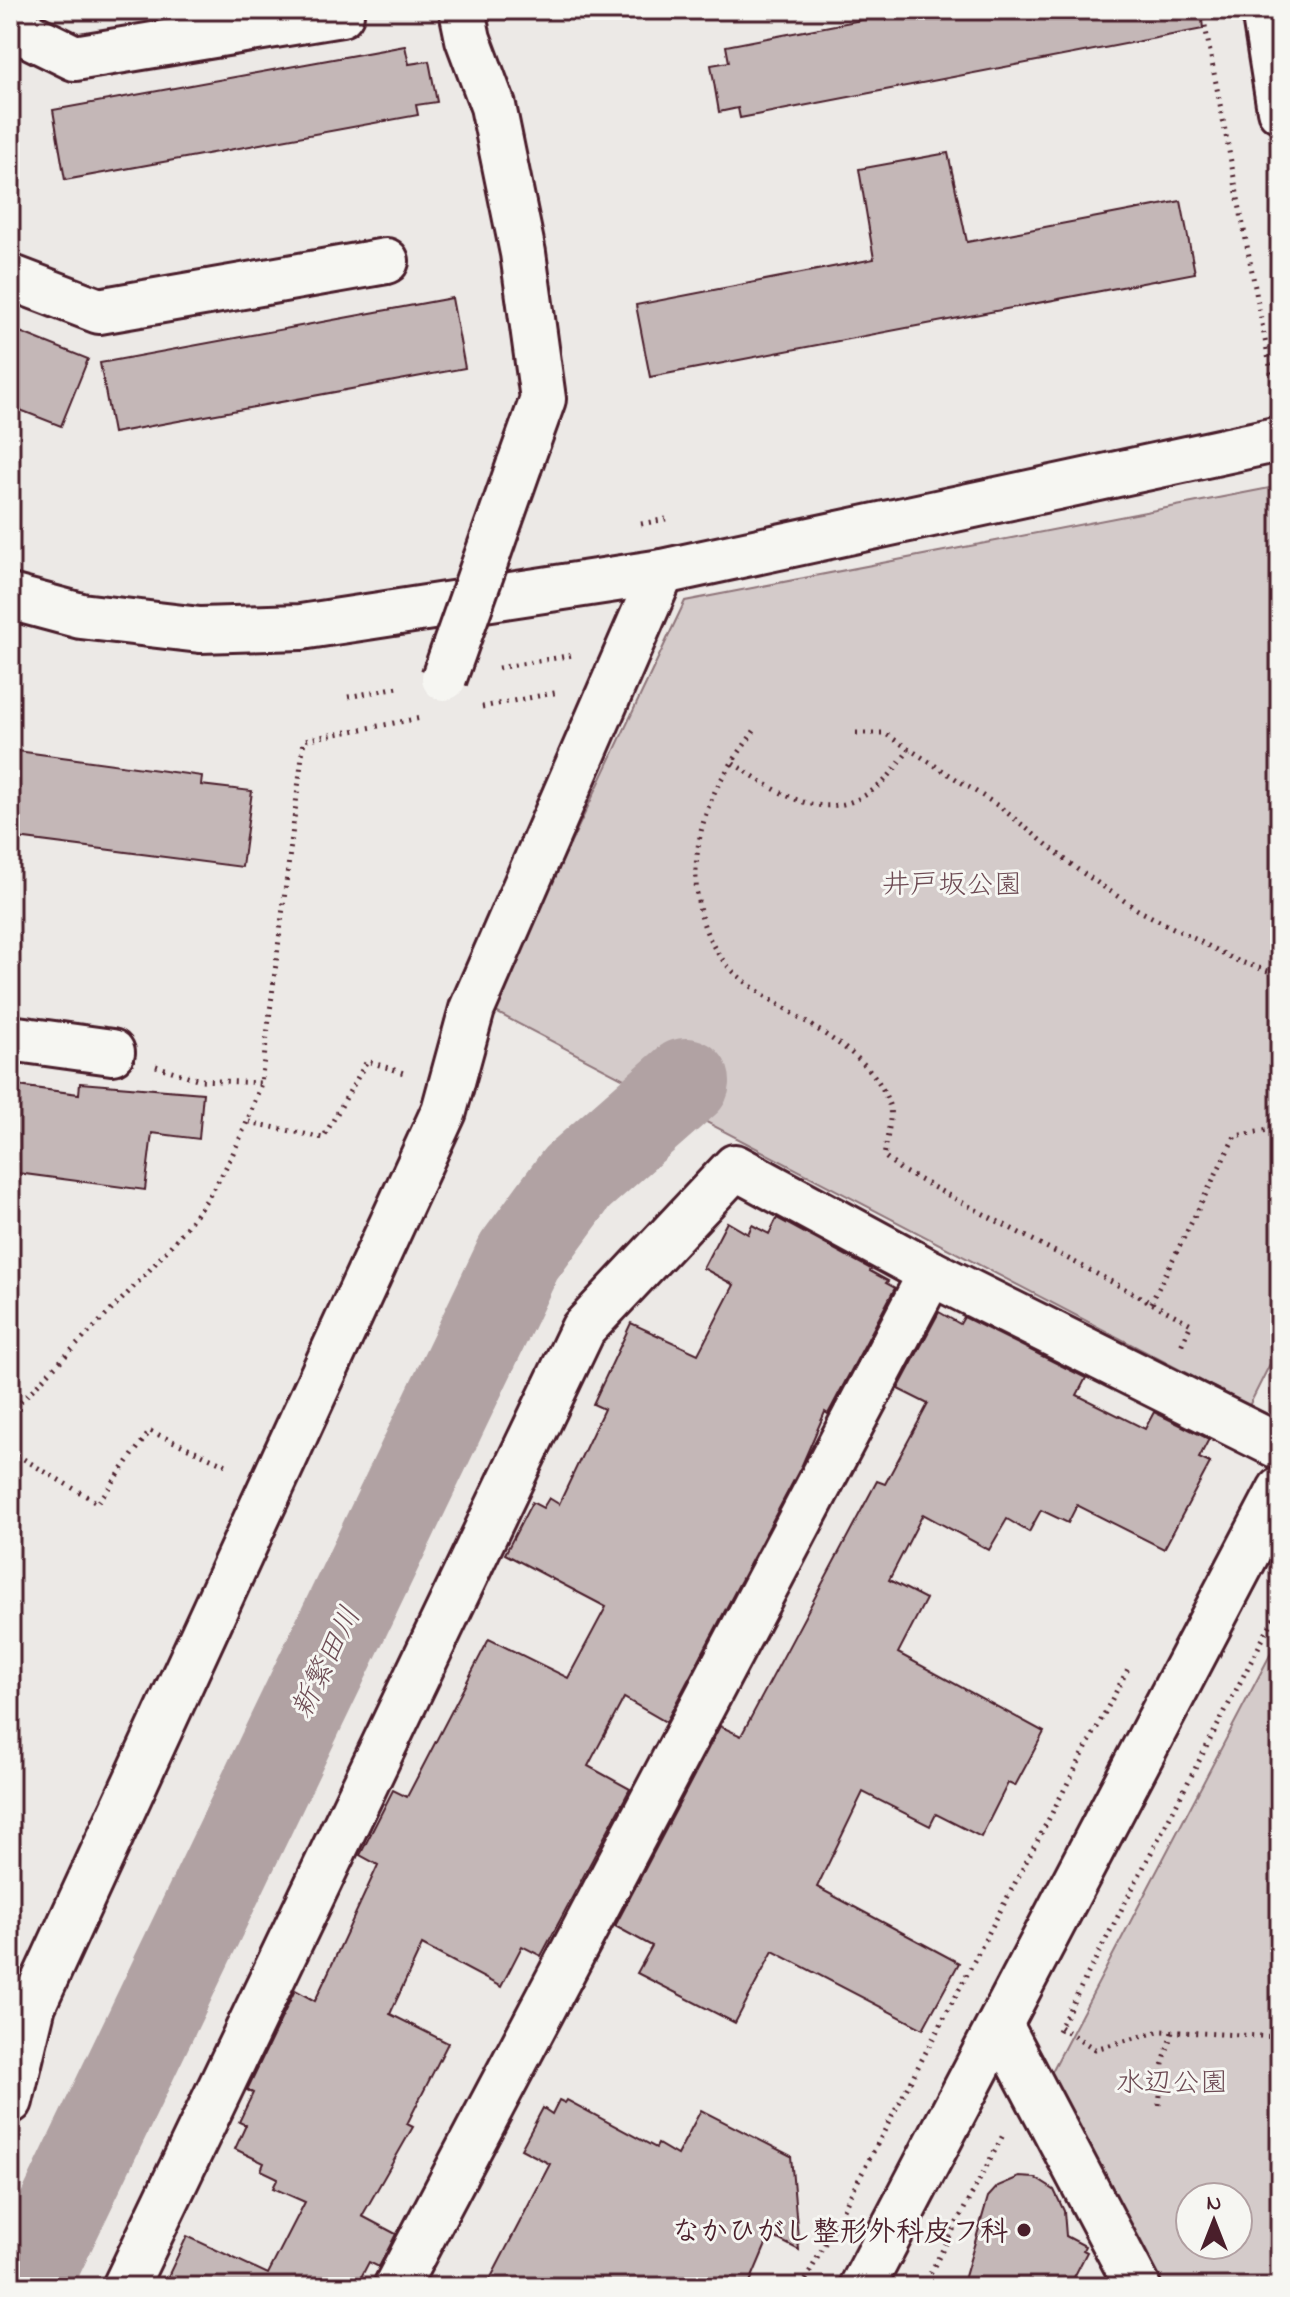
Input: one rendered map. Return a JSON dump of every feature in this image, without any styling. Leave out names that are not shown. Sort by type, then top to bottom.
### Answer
[{"type":"street","points":[[458,693],[519,466],[543,399],[523,253],[493,106],[468,39],[462,10]]},
{"type":"street","points":[[1264,10],[1280,110]]},
{"type":"street","points":[[10,26],[75,58],[341,14]]},
{"type":"street","points":[[10,277],[99,311],[386,261]]},
{"type":"street","points":[[10,597],[81,616],[200,630],[301,627],[662,572],[1273,422]]},
{"type":"street","points":[[10,2101],[16,2050],[33,2005],[444,1111],[472,1009],[662,572]]},
{"type":"street","points":[[10,1038],[112,1052]]},
{"type":"street","points":[[125,2287],[583,1329],[735,1167],[931,1273],[1266,1440]]},
{"type":"street","points":[[396,2287],[931,1273]]},
{"type":"street","points":[[862,2287],[1280,1490]]},
{"type":"street","points":[[1000,2025],[1138,2287]]},
{"type":"path","points":[[1202,10],[1275,392],[1273,422]]},
{"type":"path","points":[[632,525],[678,516]]},
{"type":"path","points":[[458,693],[573,653],[575,665]]},
{"type":"path","points":[[348,697],[563,692]]},
{"type":"path","points":[[10,1414],[55,1363],[157,1262],[202,1207],[249,1122],[261,1083],[304,740],[426,717]]},
{"type":"path","points":[[754,731],[713,796],[702,828],[696,870],[698,910],[713,943],[735,973],[863,1061],[879,1083],[891,1110],[884,1156],[901,1170],[1191,1324],[1161,1386]]},
{"type":"path","points":[[856,733],[884,733],[1000,807],[1077,869],[1138,910],[1238,961],[1280,975]]},
{"type":"path","points":[[733,763],[784,796],[818,807],[856,802],[884,782],[909,750]]},
{"type":"path","points":[[112,1052],[200,1080],[261,1083]]},
{"type":"path","points":[[249,1122],[323,1138],[367,1061],[450,1088]]},
{"type":"path","points":[[1151,1303],[1235,1136],[1280,1128]]},
{"type":"path","points":[[1266,1440],[1280,1379]]},
{"type":"path","points":[[10,1451],[98,1503],[150,1431],[272,1485]]},
{"type":"path","points":[[923,2287],[1280,1606]]},
{"type":"path","points":[[802,2287],[1135,1656]]},
{"type":"path","points":[[1060,2027],[1095,2049],[1161,2031],[1280,2037]]},
{"type":"path","points":[[1159,2105],[1163,2064],[1172,2032]]},
{"type":"green space","name":"井戸坂公園","points":[[1280,486],[1280,1344],[1249,1406],[492,1010],[685,601]]},
{"type":"green space","name":"水辺公園","points":[[1280,1636],[1280,2287],[1158,2287],[1048,2079]]},
{"type":"building","points":[[913,10],[1201,10],[1203,29],[740,118],[738,108],[719,112],[711,65],[729,62],[726,46]]},
{"type":"building","points":[[405,46],[409,64],[429,61],[437,102],[416,105],[418,115],[65,180],[53,110]]},
{"type":"building","points":[[948,153],[967,242],[1181,201],[1195,273],[650,377],[636,305],[874,259],[859,169]]},
{"type":"building","points":[[452,298],[465,368],[113,433],[100,363]]},
{"type":"building","points":[[10,328],[88,359],[61,426],[10,406]]},
{"type":"building","points":[[10,750],[202,776],[201,785],[252,791],[242,867],[10,837]]},
{"type":"building","points":[[80,1083],[203,1093],[199,1139],[152,1133],[145,1190],[10,1172],[10,1085],[79,1094]]},
{"type":"building","points":[[777,1218],[871,1269],[895,1288],[828,1414],[825,1412],[802,1465],[666,1722],[624,1698],[588,1766],[630,1789],[541,1956],[522,1946],[501,1987],[422,1945],[390,2014],[448,2043],[407,2124],[413,2127],[362,2216],[396,2234],[379,2267],[369,2262],[356,2287],[163,2287],[187,2236],[268,2274],[305,2202],[273,2188],[278,2178],[261,2170],[264,2163],[235,2149],[246,2125],[239,2122],[253,2093],[247,2090],[295,1990],[315,2001],[378,1865],[360,1855],[393,1790],[407,1797],[489,1639],[568,1678],[606,1607],[505,1554],[532,1502],[543,1508],[549,1498],[559,1504],[604,1409],[593,1404],[631,1323],[698,1354],[734,1285],[703,1268],[727,1222],[748,1234],[752,1225],[769,1234]]},
{"type":"building","points":[[939,1312],[960,1324],[964,1317],[1086,1378],[1077,1395],[1145,1429],[1154,1412],[1209,1439],[1199,1458],[1210,1463],[1164,1549],[1077,1505],[1068,1523],[1041,1510],[1029,1532],[1007,1519],[989,1550],[923,1514],[889,1580],[926,1599],[898,1653],[1044,1732],[1015,1786],[1008,1783],[981,1837],[936,1814],[930,1826],[863,1792],[817,1887],[959,1963],[923,2029],[773,1951],[735,2023],[637,1973],[652,1946],[615,1926],[720,1726],[741,1736],[877,1481],[885,1484],[928,1404],[898,1389]]},
{"type":"building","points":[[559,2100],[565,2103],[567,2100],[656,2148],[658,2144],[677,2155],[701,2110],[791,2156],[799,2250],[770,2235],[748,2287],[486,2287],[550,2164],[521,2149],[543,2108],[552,2114]]},
{"type":"building","name":"なかひがし整形外科皮フ科","points":[[1019,2177],[1035,2178],[1054,2190],[1064,2211],[1066,2236],[1085,2246],[1083,2250],[1087,2252],[1069,2287],[962,2287],[988,2197],[998,2186]]},
{"type":"waterway","name":"新繁田川","points":[[25,2287],[519,1257],[577,1178],[686,1082]]},
{"type":"place","name":"なかひがし整形外科皮フ科","points":[[1024,2230]]}]
